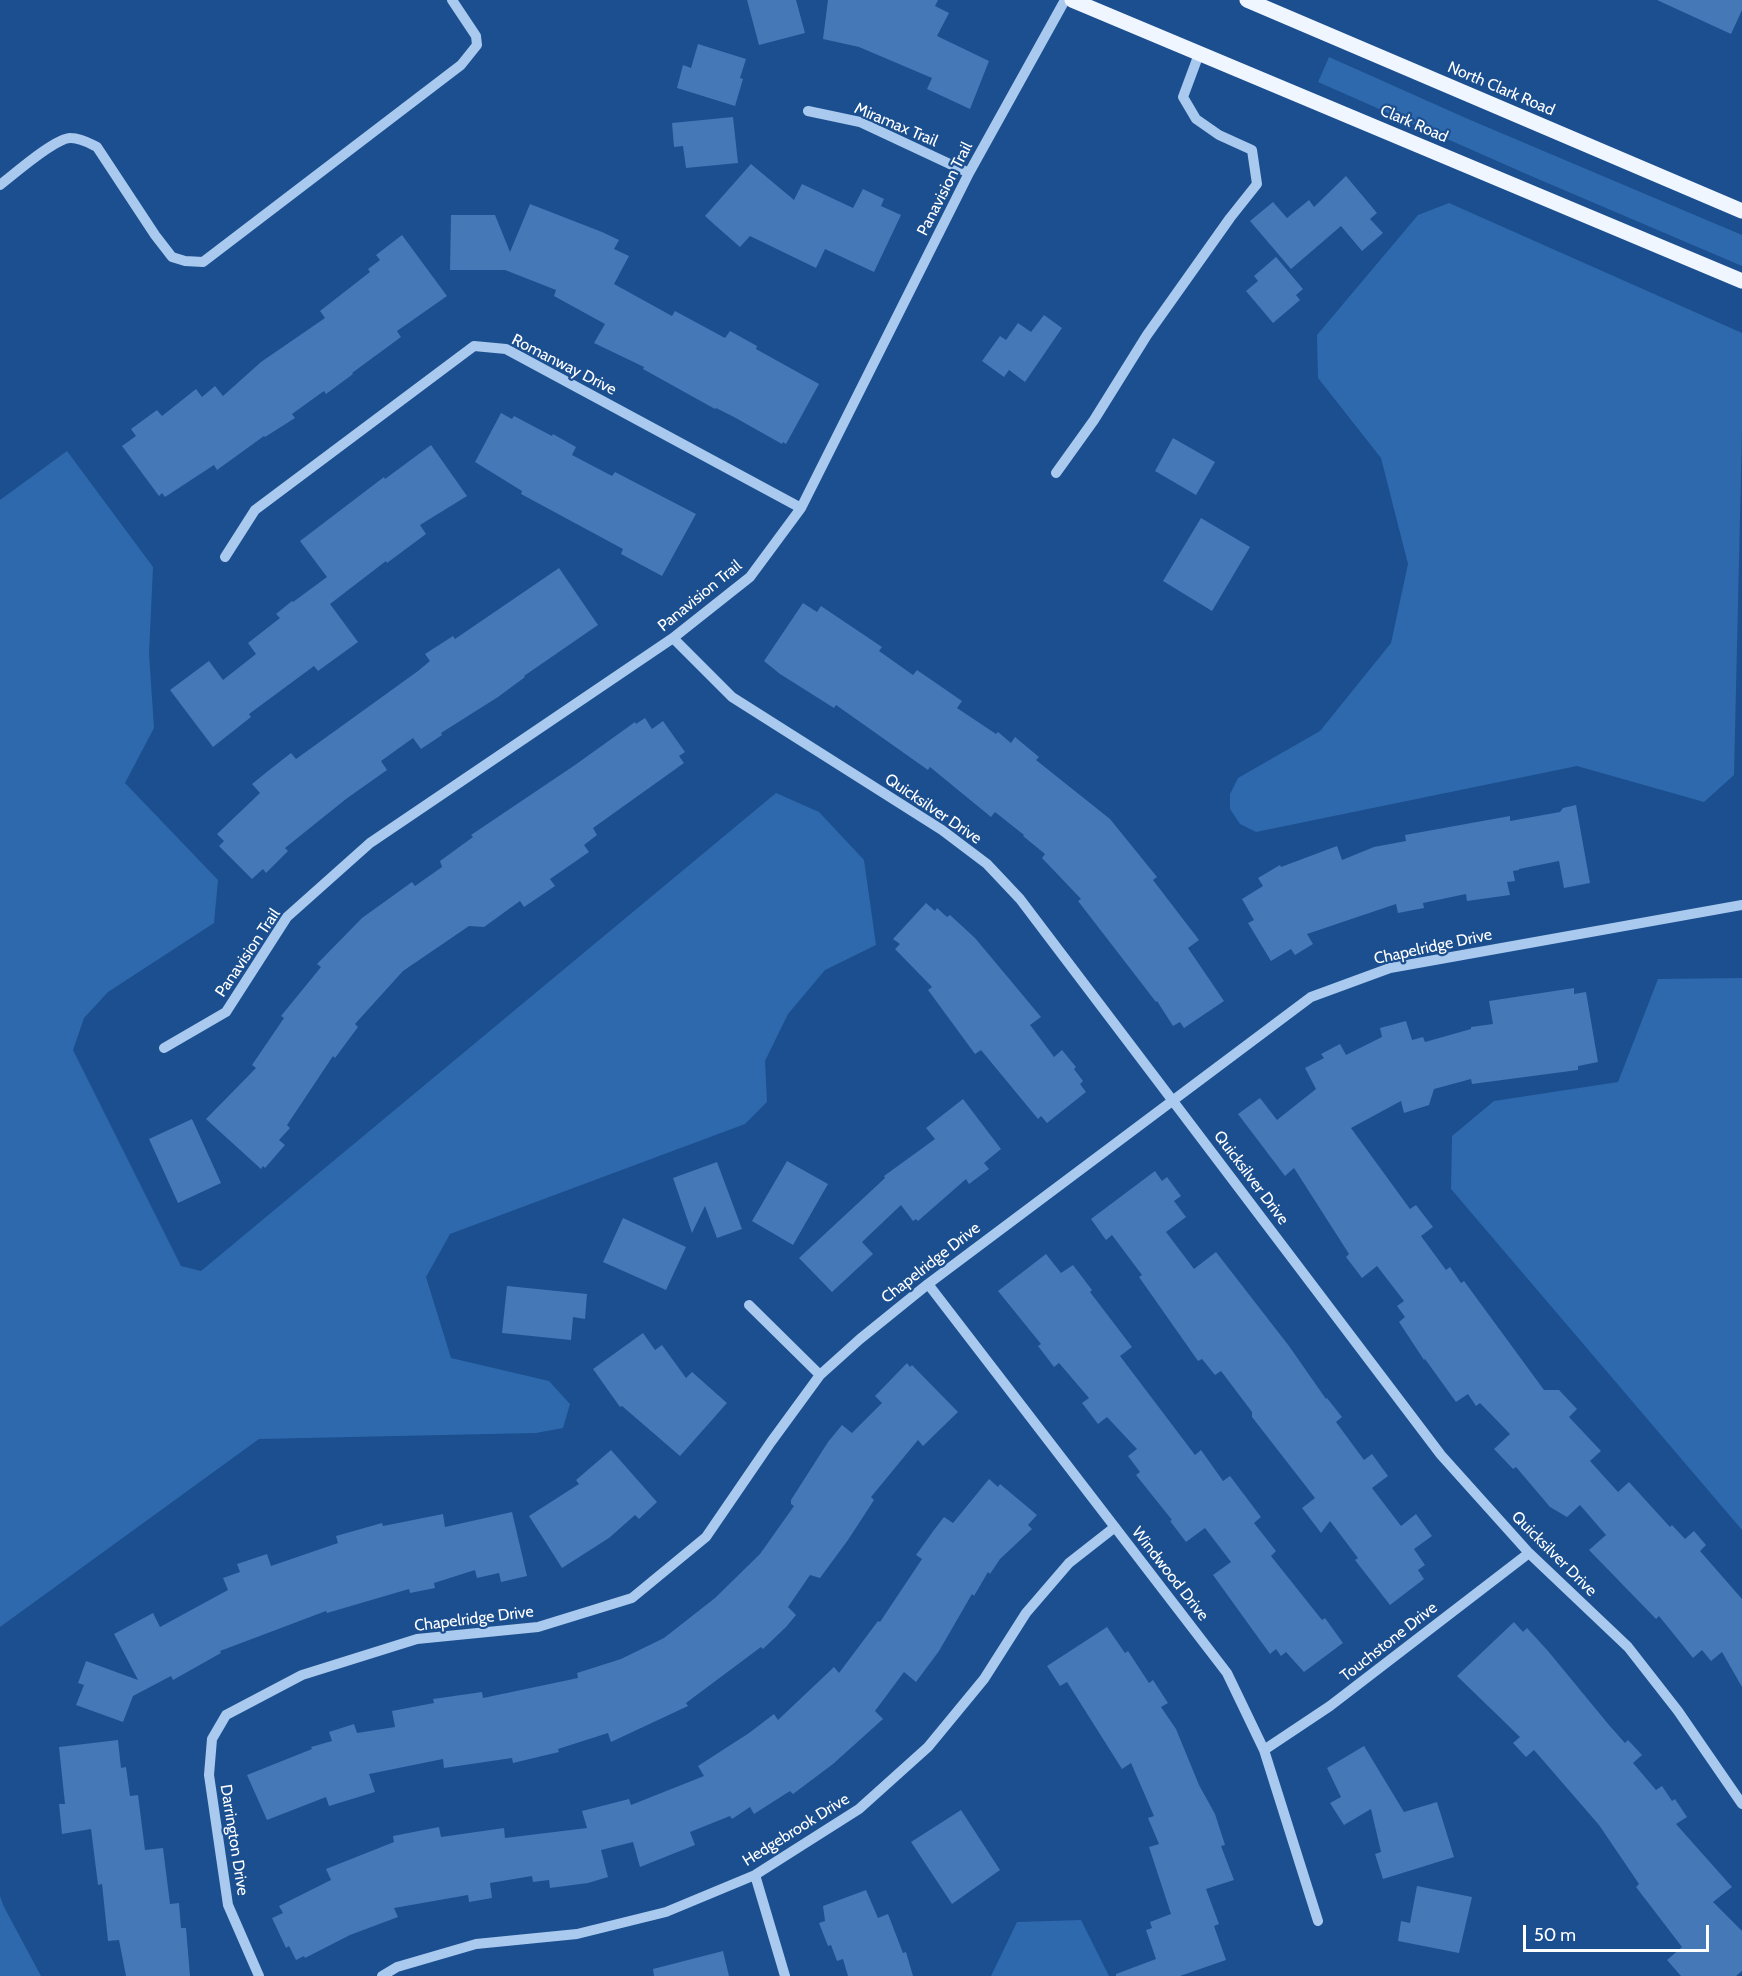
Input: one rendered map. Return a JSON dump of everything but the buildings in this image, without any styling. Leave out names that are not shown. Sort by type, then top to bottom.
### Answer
[{"type":"main road","name":"Clark Road","points":[[1072,0],[1742,281]]},
{"type":"main road","name":"North Clark Road","points":[[1247,0],[1742,212]]},
{"type":"street","points":[[0,185],[51,146],[68,137],[82,140],[97,147],[155,235],[172,256],[185,261],[203,262],[461,65],[477,45],[476,36],[452,0]]},
{"type":"street","name":"Panavision Trail","points":[[164,1048],[226,1012],[287,917],[370,843],[673,638],[750,577],[801,508],[969,173],[1065,0]]},
{"type":"street","points":[[1056,473],[1094,420],[1147,335],[1230,218],[1257,184],[1252,150],[1219,135],[1196,119],[1183,97],[1198,54]]},
{"type":"street","name":"Miramax Trail","points":[[808,111],[860,122],[969,173]]},
{"type":"street","name":"Romanway Drive","points":[[225,557],[255,510],[474,346],[506,349],[801,508]]},
{"type":"street","name":"Quicksilver Drive","points":[[673,638],[732,697],[942,830],[987,864],[1020,899],[1441,1455],[1529,1553],[1628,1647],[1678,1711],[1742,1804]]},
{"type":"street","name":"Chapelridge Drive","points":[[212,1739],[226,1715],[302,1675],[417,1640],[538,1627],[632,1598],[706,1537],[820,1375],[860,1339],[928,1284],[1311,997],[1390,968],[1742,904]]},
{"type":"street","name":"Windwood Drive","points":[[928,1284],[1227,1673],[1264,1750],[1318,1921]]},
{"type":"street","points":[[749,1305],[820,1375]]},
{"type":"street","name":"Hedgebrook Drive","points":[[382,1976],[397,1967],[476,1944],[577,1934],[666,1912],[755,1875],[859,1809],[928,1747],[984,1679],[1026,1612],[1069,1563],[1115,1527]]},
{"type":"street","name":"Touchstone Drive","points":[[1264,1750],[1330,1706],[1529,1553]]},
{"type":"street","name":"Darrington Drive","points":[[212,1739],[209,1775],[228,1905],[259,1976]]},
{"type":"street","points":[[755,1875],[785,1976]]},
{"type":"shaded area","points":[[1329,57],[1468,119],[1742,235],[1742,266],[1318,82]]},
{"type":"shaded area","points":[[1449,203],[1742,333],[1734,775],[1704,802],[1577,766],[1256,832],[1240,824],[1230,809],[1230,794],[1238,778],[1320,731],[1391,643],[1408,564],[1381,458],[1318,378],[1317,335],[1418,215]]},
{"type":"shaded area","points":[[67,451],[153,567],[149,654],[154,728],[125,783],[218,880],[214,923],[108,992],[84,1018],[73,1050],[181,1266],[201,1271],[776,793],[819,812],[864,860],[876,945],[825,970],[788,1014],[765,1061],[767,1102],[745,1124],[450,1234],[426,1277],[451,1358],[549,1381],[570,1404],[563,1428],[536,1433],[259,1439],[0,1627],[0,500]]},
{"type":"shaded area","points":[[1742,978],[1742,1530],[1451,1189],[1452,1136],[1494,1101],[1618,1082],[1658,979]]},
{"type":"shaded area","points":[[0,1896],[4,1907],[41,1976],[0,1976]]},
{"type":"shaded area","points":[[1081,1920],[1109,1976],[991,1976],[1017,1922]]}]
